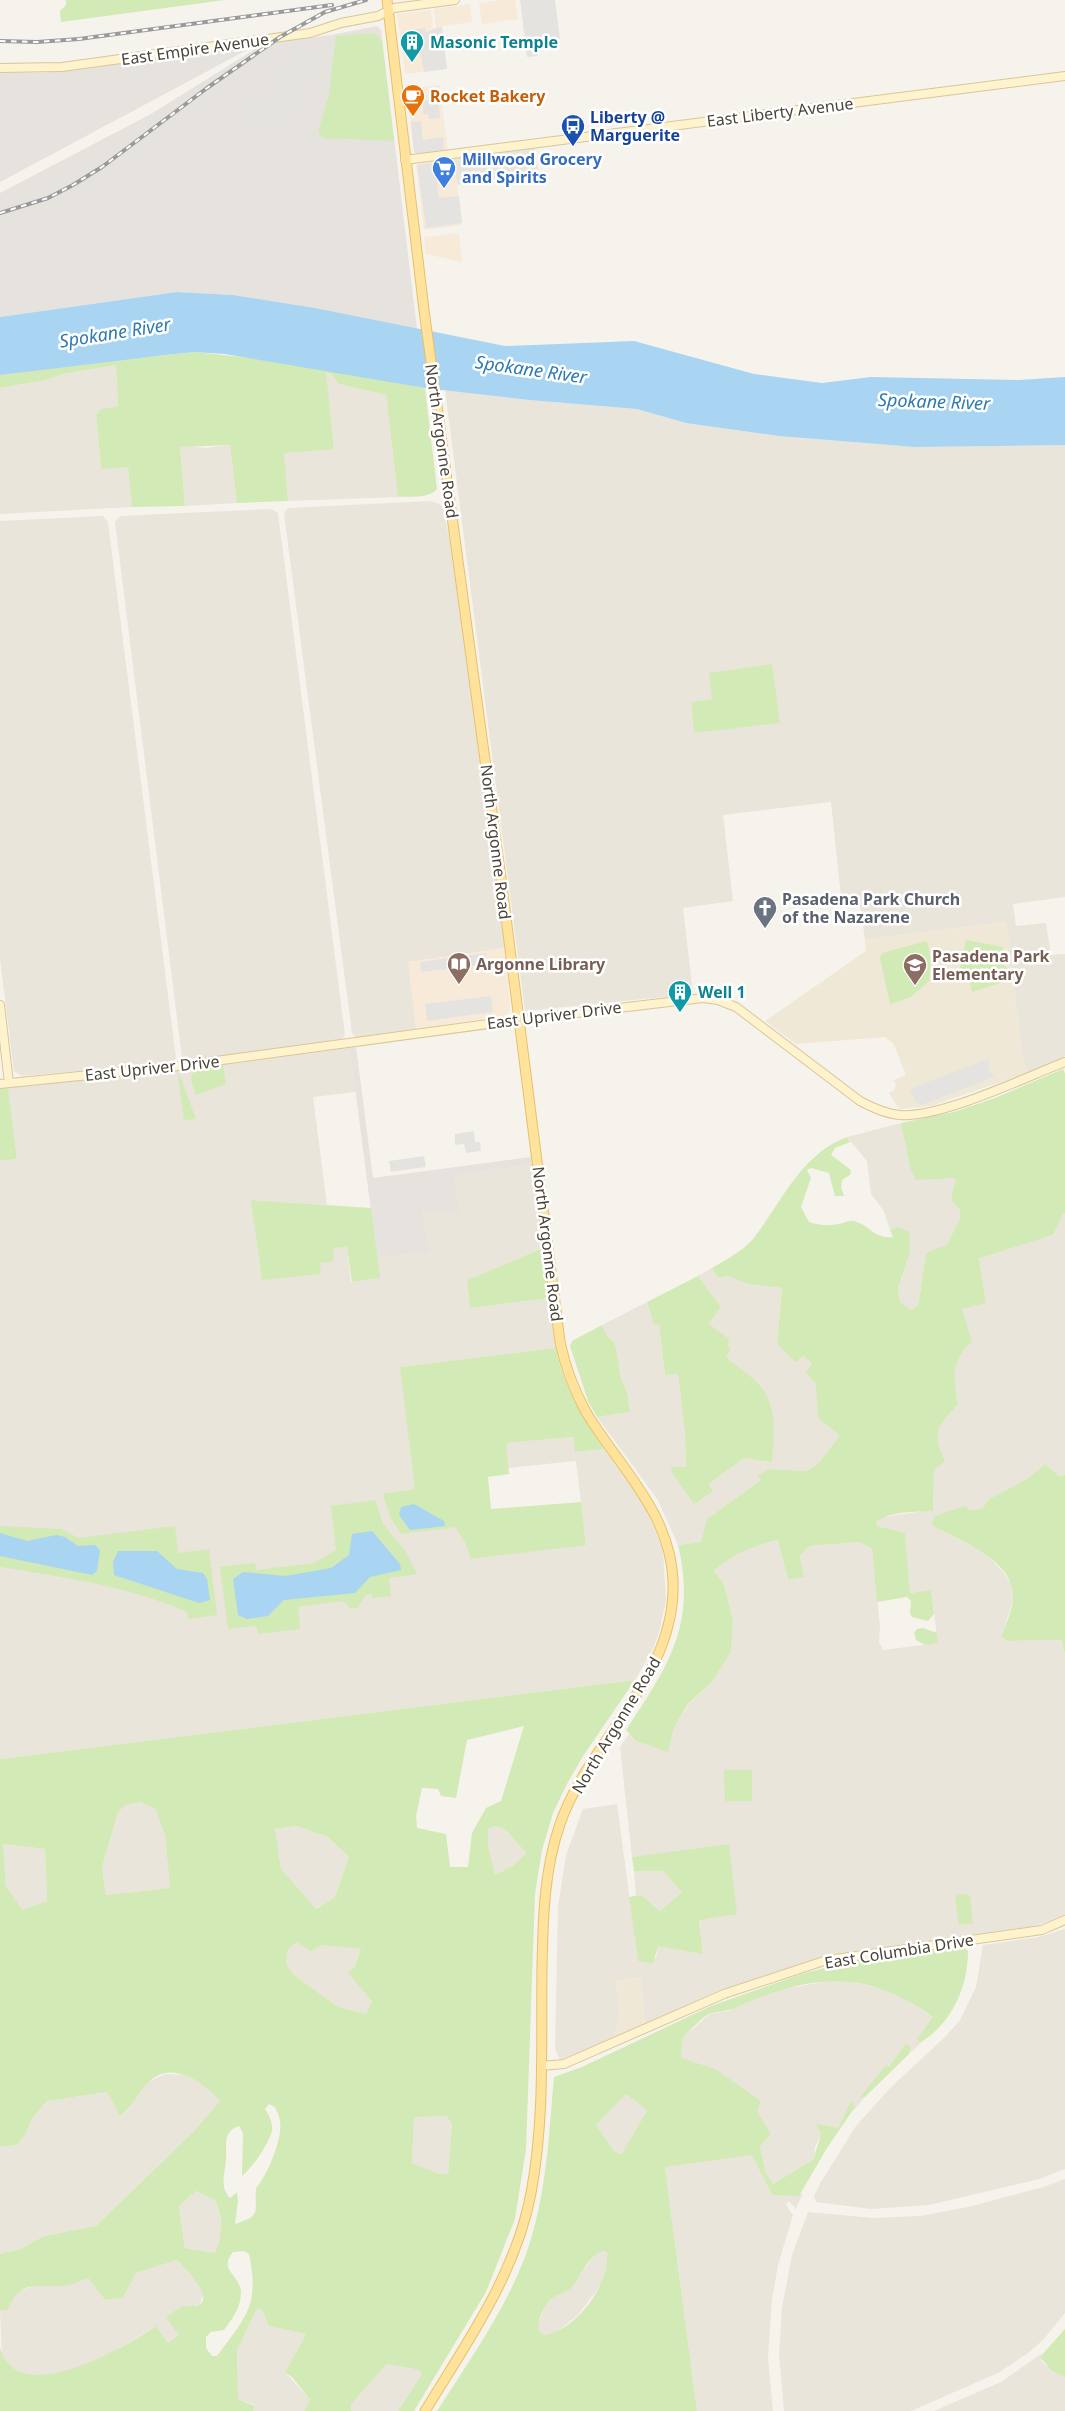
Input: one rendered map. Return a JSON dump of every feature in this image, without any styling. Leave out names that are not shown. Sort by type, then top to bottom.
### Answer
[{"type":"main road","name":"North Argonne Road","points":[[386,0],[437,411],[563,1358],[587,1413],[657,1516],[668,1547],[673,1578],[672,1613],[660,1651],[649,1676],[578,1783],[560,1823],[551,1858],[544,1908],[535,2167],[521,2231],[503,2278],[488,2308],[425,2411]]},
{"type":"street","name":"East Empire Avenue","points":[[0,68],[62,67],[310,33],[341,23],[378,16],[396,8],[455,0]]},
{"type":"street","name":"East Liberty Avenue","points":[[405,160],[1065,76]]},
{"type":"street","name":"East Upriver Drive","points":[[0,1084],[181,1066],[689,998],[718,1000],[753,1018],[860,1101],[881,1111],[898,1115],[918,1114],[949,1106],[1065,1062]]},
{"type":"street","points":[[0,1005],[9,1083]]},
{"type":"street","name":"East Columbia Drive","points":[[540,2066],[564,2064],[724,1994],[827,1960],[1042,1930],[1065,1920]]},
{"type":"shaded area","points":[[515,0],[518,19],[482,24],[479,3]]},
{"type":"shaded area","points":[[520,0],[555,0],[560,39],[537,42],[538,56],[527,57]]},
{"type":"shaded area","points":[[470,4],[472,22],[442,26],[447,69],[405,74],[397,14],[431,10],[433,28],[436,28],[434,9]]},
{"type":"shaded area","points":[[377,26],[381,30],[417,329],[315,308],[233,295],[177,292],[0,317],[0,193],[151,114],[263,44],[331,35]]},
{"type":"shaded area","points":[[442,27],[447,69],[424,72],[416,29],[425,28],[426,32]]},
{"type":"shaded area","points":[[256,45],[0,182],[0,72],[40,73],[76,70]]},
{"type":"shaded area","points":[[307,51],[309,79],[306,83],[280,83],[280,62]]},
{"type":"shaded area","points":[[439,85],[448,150],[417,154],[414,152],[406,89]]},
{"type":"shaded area","points":[[245,93],[293,95],[292,115],[289,120],[280,121],[280,126],[244,126],[244,120],[240,120],[240,100],[245,100]]},
{"type":"shaded area","points":[[438,99],[440,118],[429,119],[428,114],[424,115],[422,101]]},
{"type":"shaded area","points":[[421,121],[423,140],[443,137],[444,150],[417,154],[414,152],[411,122]]},
{"type":"shaded area","points":[[535,148],[539,175],[457,185],[454,159]]},
{"type":"shaded area","points":[[454,159],[462,225],[424,230],[416,164]]},
{"type":"shaded area","points":[[441,162],[443,176],[436,177],[439,198],[459,196],[462,223],[426,228],[417,165]]},
{"type":"shaded area","points":[[459,233],[462,262],[426,254],[424,237]]},
{"type":"shaded area","points":[[116,365],[118,406],[101,409],[96,415],[101,468],[128,466],[132,507],[0,514],[0,388]]},
{"type":"shaded area","points":[[325,372],[332,375],[339,384],[386,395],[398,497],[288,501],[283,452],[334,448]]},
{"type":"shaded area","points":[[445,390],[529,400],[637,409],[686,423],[779,436],[915,447],[1065,445],[1065,897],[1013,904],[1016,926],[1046,923],[1051,955],[1065,954],[1065,1056],[1053,1064],[1027,1073],[1022,1056],[1006,922],[865,940],[859,896],[841,897],[831,802],[723,815],[733,901],[683,908],[693,994],[525,1011]],"holes":[[[712,699],[695,732],[691,702]]]},
{"type":"shaded area","points":[[230,445],[237,503],[185,506],[180,447],[205,448]]},
{"type":"shaded area","points":[[430,501],[440,504],[443,508],[453,555],[505,948],[409,962],[416,1030],[356,1038],[352,1033],[284,514],[288,508]]},
{"type":"shaded area","points":[[271,509],[278,513],[345,1035],[342,1039],[186,1061],[182,1058],[115,522],[120,516]]},
{"type":"shaded area","points":[[103,516],[108,522],[176,1058],[173,1063],[22,1076],[14,1071],[0,960],[0,521]]},
{"type":"shaded area","name":"Pasadena Park Elementary","points":[[1006,922],[1022,1055],[1027,1073],[931,1106],[899,1109],[889,1093],[894,1090],[896,1085],[894,1080],[906,1075],[893,1043],[885,1037],[796,1044],[765,1021],[866,951],[865,940]]},
{"type":"shaded area","points":[[505,948],[510,1009],[507,1015],[416,1030],[408,962]]},
{"type":"shaded area","points":[[486,953],[487,964],[421,972],[420,962]]},
{"type":"shaded area","points":[[491,996],[493,1012],[427,1021],[425,1004]]},
{"type":"shaded area","points":[[356,1047],[373,1178],[531,1157],[532,1165],[463,1174],[454,1178],[459,1213],[423,1210],[428,1252],[377,1258],[350,1048]]},
{"type":"shaded area","points":[[350,1048],[356,1092],[313,1097],[327,1205],[251,1200],[320,1274],[319,1263],[333,1248],[347,1247],[351,1282],[379,1278],[377,1258],[427,1252],[423,1210],[454,1178],[463,1174],[532,1165],[543,1248],[467,1280],[470,1308],[549,1298],[556,1348],[400,1367],[450,1519],[465,1543],[471,1559],[586,1544],[576,1461],[508,1468],[506,1443],[573,1437],[575,1452],[604,1449],[647,1510],[663,1550],[666,1600],[653,1649],[635,1680],[0,1759],[0,1161],[17,1159],[8,1088],[200,1068]]},
{"type":"shaded area","points":[[990,1058],[988,1068],[994,1077],[921,1105],[915,1102],[914,1095],[910,1093],[912,1088]]},
{"type":"shaded area","points":[[901,1123],[910,1168],[953,1178],[956,1181],[952,1192],[960,1210],[960,1218],[947,1245],[929,1251],[926,1255],[918,1306],[911,1311],[900,1302],[898,1290],[910,1252],[898,1227],[890,1230],[884,1211],[871,1194],[867,1161],[847,1137]]},
{"type":"shaded area","points":[[474,1131],[475,1142],[480,1142],[481,1151],[466,1153],[464,1144],[455,1145],[455,1134]]},
{"type":"shaded area","points":[[424,1156],[426,1167],[391,1172],[389,1161]]},
{"type":"shaded area","points":[[1063,1212],[1065,1213],[1065,1475],[1059,1476],[1045,1464],[1027,1479],[989,1499],[982,1509],[970,1510],[965,1506],[934,1527],[984,1552],[1003,1572],[1013,1587],[1014,1598],[1001,1637],[1007,1641],[1062,1640],[1065,1655],[1065,1916],[1035,1926],[832,1954],[720,1990],[645,2024],[640,1978],[615,1981],[620,2012],[614,2038],[560,2060],[555,2049],[558,1906],[566,1855],[583,1809],[617,1804],[638,1961],[656,1958],[658,1946],[703,1953],[699,1920],[729,1845],[632,1857],[620,1747],[629,1734],[636,1741],[668,1751],[674,1728],[689,1704],[712,1682],[731,1652],[733,1621],[724,1584],[714,1571],[723,1562],[743,1550],[778,1540],[788,1580],[804,1577],[800,1556],[809,1546],[860,1542],[872,1549],[880,1626],[879,1642],[883,1650],[938,1643],[931,1590],[910,1593],[905,1533],[877,1526],[876,1522],[881,1518],[933,1510],[934,1470],[944,1461],[936,1434],[939,1424],[958,1405],[954,1385],[956,1360],[964,1348],[961,1308],[986,1303],[979,1257],[1053,1235]]},
{"type":"shaded area","points":[[712,1268],[718,1278],[728,1276],[748,1284],[782,1288],[777,1344],[796,1363],[803,1355],[812,1364],[825,1424],[840,1435],[818,1464],[806,1471],[768,1469],[761,1480],[707,1519],[701,1542],[678,1545],[658,1500],[597,1417],[630,1412],[627,1392],[621,1378],[615,1343],[607,1336],[602,1325],[647,1302],[654,1324],[659,1324],[665,1375],[678,1374],[685,1433],[686,1467],[671,1467],[713,1491],[709,1484],[744,1458],[762,1388],[726,1357],[728,1343],[709,1324],[721,1307],[698,1276]]},
{"type":"shaded area","points":[[141,1802],[156,1808],[165,1836],[170,1888],[106,1895],[102,1867],[118,1812],[126,1805]]},
{"type":"shaded area","points":[[297,1826],[328,1837],[349,1857],[335,1897],[315,1909],[281,1869],[275,1829]]},
{"type":"shaded area","points":[[496,1826],[506,1830],[526,1853],[514,1865],[495,1875],[488,1845],[488,1828]]},
{"type":"shaded area","points":[[3,1844],[45,1849],[47,1901],[22,1911],[6,1886]]},
{"type":"shaded area","points":[[634,1871],[663,1871],[682,1892],[660,1911],[641,1895],[636,1896]]},
{"type":"shaded area","points":[[1065,1929],[1065,2169],[1039,2179],[929,2205],[871,2209],[816,2202],[814,2196],[821,2182],[856,2126],[890,2088],[945,2037],[960,2020],[976,1987],[983,1945],[1039,1937]]},
{"type":"shaded area","points":[[297,1942],[361,1949],[354,1968],[372,2001],[366,2014],[338,2007],[293,1974],[286,1963],[288,1950]]},
{"type":"shaded area","points":[[640,1978],[645,2024],[614,2038],[620,2012],[615,1981]]},
{"type":"shaded area","points":[[827,1981],[847,1981],[883,1989],[901,1996],[934,2018],[917,2041],[923,2041],[909,2054],[911,2052],[906,2043],[889,2068],[886,2066],[860,2098],[865,2097],[854,2110],[851,2102],[838,2128],[817,2129],[820,2130],[821,2135],[815,2147],[814,2159],[773,2184],[765,2171],[760,2146],[681,2058],[683,2037],[710,2014],[728,2011],[774,1991]]},
{"type":"shaded area","points":[[165,2074],[189,2075],[210,2089],[220,2101],[194,2131],[96,2226],[44,2236],[20,2249],[0,2254],[0,2147],[17,2145],[25,2135],[33,2117],[47,2101],[107,2092],[120,2116],[127,2111],[148,2082]]},
{"type":"shaded area","points":[[626,2094],[647,2109],[623,2154],[614,2151],[596,2125]]},
{"type":"shaded area","points":[[414,2116],[446,2116],[452,2124],[448,2174],[440,2174],[412,2163]]},
{"type":"shaded area","points":[[752,2154],[772,2195],[784,2193],[798,2196],[803,2193],[795,2211],[795,2207],[788,2201],[786,2205],[793,2215],[778,2265],[772,2299],[768,2358],[773,2411],[697,2411],[665,2166]]},
{"type":"shaded area","points":[[1065,2179],[1065,2313],[1043,2340],[1028,2353],[998,2373],[911,2411],[784,2411],[779,2355],[782,2308],[792,2255],[808,2212],[873,2218],[920,2216],[968,2207],[1043,2187]]},
{"type":"shaded area","points":[[196,2191],[215,2200],[219,2212],[223,2227],[215,2253],[185,2248],[179,2206]]},
{"type":"shaded area","points":[[603,2251],[607,2252],[608,2260],[601,2285],[577,2316],[555,2333],[545,2335],[539,2331],[538,2324],[545,2307],[554,2297],[569,2290],[595,2254]]},
{"type":"shaded area","points":[[177,2260],[203,2289],[203,2296],[200,2303],[192,2307],[179,2335],[168,2343],[156,2326],[106,2356],[72,2371],[41,2378],[26,2376],[12,2370],[2,2356],[0,2310],[8,2310],[13,2297],[19,2291],[38,2285],[63,2286],[88,2278],[105,2300],[123,2298],[136,2273]]},
{"type":"shaded area","points":[[257,2309],[262,2310],[269,2326],[306,2334],[285,2372],[310,2400],[304,2411],[253,2411],[255,2405],[238,2399],[237,2350]]},
{"type":"shaded area","points":[[1041,2354],[1042,2362],[1056,2373],[1065,2377],[1065,2411],[934,2411],[1001,2382]]},
{"type":"shaded area","points":[[387,2364],[420,2370],[421,2375],[398,2411],[351,2411],[351,2404]]},
{"type":"green space","points":[[66,0],[225,0],[61,22],[60,11],[66,5]]},
{"type":"green space","points":[[373,33],[382,40],[394,141],[323,138],[318,132],[329,94],[336,36]]},
{"type":"green space","points":[[195,352],[271,360],[425,388],[437,489],[424,496],[398,497],[386,395],[339,384],[332,375],[326,372],[334,449],[284,453],[288,501],[237,503],[230,445],[180,447],[185,506],[132,507],[128,467],[101,469],[96,415],[101,409],[118,406],[116,365],[0,388],[0,375],[68,365]]},
{"type":"green space","points":[[772,664],[780,723],[694,733],[691,702],[712,699],[709,673]]},
{"type":"green space","points":[[966,940],[1003,947],[1000,963],[1007,967],[1007,981],[972,992],[968,974],[960,968]]},
{"type":"green space","points":[[927,941],[931,960],[929,981],[911,997],[890,1004],[880,958],[882,953]]},
{"type":"green space","points":[[223,1065],[226,1084],[196,1095],[191,1080],[192,1074],[200,1068]]},
{"type":"green space","points":[[1063,1069],[1065,1074],[1065,1213],[1063,1213],[1053,1235],[979,1258],[986,1303],[962,1309],[972,1342],[960,1355],[955,1370],[958,1405],[938,1430],[938,1443],[945,1461],[934,1470],[933,1511],[896,1514],[876,1522],[877,1526],[905,1533],[910,1593],[931,1590],[934,1614],[928,1621],[912,1617],[910,1613],[911,1601],[907,1597],[877,1602],[872,1549],[860,1542],[809,1546],[800,1556],[804,1577],[788,1580],[778,1540],[744,1551],[728,1559],[714,1571],[724,1584],[733,1621],[731,1652],[712,1682],[688,1704],[674,1728],[668,1752],[636,1741],[626,1730],[666,1664],[675,1644],[681,1622],[684,1599],[683,1573],[678,1545],[701,1542],[707,1519],[761,1480],[758,1476],[768,1469],[806,1471],[818,1464],[840,1435],[820,1420],[818,1415],[816,1384],[806,1372],[812,1364],[803,1355],[796,1363],[777,1344],[782,1288],[748,1284],[728,1276],[718,1278],[712,1268],[739,1251],[753,1239],[804,1167],[831,1145],[847,1137],[850,1142],[835,1148],[831,1155],[851,1170],[850,1175],[842,1180],[841,1187],[844,1196],[835,1196],[829,1173],[811,1168],[807,1170],[811,1178],[801,1207],[809,1222],[813,1223],[830,1225],[854,1221],[881,1236],[887,1237],[893,1237],[890,1230],[898,1227],[909,1232],[910,1252],[898,1289],[900,1302],[911,1310],[918,1306],[926,1255],[929,1251],[947,1245],[960,1218],[960,1210],[952,1201],[952,1192],[956,1181],[953,1178],[916,1180],[910,1168],[901,1123],[954,1112],[995,1098]]},
{"type":"green space","points":[[178,1075],[181,1078],[196,1119],[184,1120]]},
{"type":"green space","points":[[8,1088],[17,1159],[0,1161],[0,1089]]},
{"type":"green space","points":[[251,1200],[371,1208],[380,1278],[352,1282],[347,1247],[333,1248],[334,1261],[320,1263],[321,1274],[262,1280]]},
{"type":"green space","points":[[543,1248],[549,1298],[470,1308],[467,1280]]},
{"type":"green space","points":[[698,1276],[721,1307],[709,1324],[729,1339],[728,1346],[731,1349],[726,1357],[753,1379],[766,1395],[772,1413],[774,1433],[772,1462],[744,1458],[709,1484],[713,1491],[694,1504],[672,1473],[671,1467],[686,1467],[685,1433],[678,1374],[665,1375],[659,1324],[654,1325],[647,1302]]},
{"type":"green space","points":[[602,1325],[607,1336],[615,1343],[621,1378],[627,1392],[630,1412],[597,1417],[588,1401],[570,1346],[572,1341]]},
{"type":"green space","points":[[556,1348],[569,1388],[581,1413],[604,1449],[575,1452],[573,1437],[506,1443],[509,1474],[488,1477],[491,1509],[581,1502],[586,1545],[471,1559],[465,1543],[455,1527],[401,1534],[390,1517],[383,1494],[415,1489],[400,1367]]},
{"type":"green space","points":[[1045,1464],[1059,1476],[1065,1475],[1065,1655],[1062,1640],[1007,1641],[1001,1637],[1013,1601],[1011,1583],[995,1562],[970,1545],[934,1527],[932,1522],[935,1516],[965,1506],[970,1510],[982,1509],[989,1499],[1027,1479]]},
{"type":"green space","points":[[375,1500],[383,1524],[404,1549],[417,1574],[389,1578],[391,1596],[372,1598],[372,1594],[366,1595],[357,1608],[350,1608],[343,1601],[298,1607],[300,1629],[258,1634],[256,1626],[228,1629],[220,1567],[255,1563],[256,1570],[314,1563],[336,1550],[331,1506]]},
{"type":"green space","points":[[0,1526],[61,1529],[79,1538],[175,1526],[178,1553],[209,1549],[217,1615],[188,1619],[187,1612],[142,1595],[95,1584],[0,1567]]},
{"type":"green space","points":[[923,1628],[937,1633],[938,1643],[925,1645],[916,1640],[914,1633],[917,1629]]},
{"type":"green space","points":[[635,1680],[583,1756],[567,1784],[553,1813],[542,1850],[535,1894],[526,2149],[515,2219],[486,2292],[414,2411],[398,2411],[421,2375],[420,2370],[387,2364],[351,2404],[351,2411],[304,2411],[310,2400],[293,2378],[285,2372],[306,2334],[269,2326],[262,2310],[257,2309],[237,2350],[238,2399],[255,2406],[253,2411],[0,2411],[0,2347],[10,2365],[27,2374],[48,2374],[72,2369],[97,2359],[120,2348],[156,2326],[168,2343],[179,2335],[166,2317],[182,2306],[195,2306],[202,2302],[203,2297],[196,2281],[177,2260],[136,2273],[123,2298],[105,2300],[88,2278],[65,2286],[36,2286],[23,2289],[12,2300],[8,2310],[0,2310],[0,2254],[20,2249],[44,2236],[96,2226],[194,2131],[220,2101],[196,2080],[176,2073],[165,2073],[156,2076],[147,2084],[120,2116],[107,2092],[47,2101],[33,2117],[25,2135],[17,2145],[0,2147],[0,1759]],"holes":[[[524,1726],[501,1801],[486,1808],[472,1833],[468,1867],[450,1867],[446,1834],[417,1828],[416,1816],[422,1788],[438,1789],[441,1796],[456,1798],[467,1740]],[[141,1802],[156,1809],[165,1836],[170,1888],[106,1895],[102,1867],[118,1812],[126,1805]],[[297,1826],[328,1837],[349,1857],[335,1897],[316,1909],[281,1869],[275,1829]],[[496,1826],[506,1830],[526,1853],[514,1865],[495,1875],[488,1845],[488,1828]],[[3,1844],[45,1849],[47,1901],[22,1910],[6,1886]],[[297,1942],[311,1951],[323,1945],[361,1949],[354,1968],[348,1973],[372,2001],[366,2014],[338,2007],[293,1974],[286,1963],[288,1950]],[[269,2104],[275,2107],[280,2118],[277,2147],[265,2175],[256,2188],[255,2212],[250,2218],[235,2224],[238,2201],[237,2192],[230,2198],[224,2185],[226,2140],[230,2131],[239,2126],[243,2133],[242,2176],[260,2155],[270,2137],[272,2131],[270,2119],[265,2109]],[[446,2116],[452,2124],[448,2174],[440,2174],[412,2163],[414,2117]],[[196,2191],[215,2200],[218,2208],[221,2226],[220,2238],[215,2253],[185,2248],[179,2206]],[[244,2251],[249,2254],[253,2286],[251,2298],[248,2310],[236,2331],[217,2356],[212,2356],[206,2348],[206,2337],[211,2332],[224,2330],[235,2314],[241,2294],[238,2282],[229,2269],[228,2264],[233,2252]]]},
{"type":"green space","points":[[724,1770],[752,1770],[752,1801],[725,1801]]},
{"type":"green space","points":[[729,1844],[737,1914],[699,1920],[703,1954],[658,1946],[653,1964],[638,1961],[629,1897],[641,1895],[660,1911],[682,1892],[663,1871],[634,1871],[632,1857]]},
{"type":"green space","points":[[967,1894],[970,1896],[973,1923],[959,1925],[955,1898],[957,1895]]},
{"type":"green space","points":[[963,1947],[968,1951],[965,1978],[956,2003],[941,2025],[921,2042],[916,2040],[933,2017],[910,2002],[887,1991],[864,1984],[842,1982],[819,1982],[796,1986],[772,1993],[732,2009],[709,2014],[683,2037],[681,2058],[715,2069],[761,2101],[757,2112],[771,2134],[760,2146],[765,2171],[773,2184],[814,2159],[820,2137],[820,2130],[817,2129],[817,2124],[838,2128],[851,2101],[855,2107],[827,2148],[799,2196],[772,2195],[752,2155],[665,2167],[697,2411],[437,2411],[501,2308],[513,2286],[530,2242],[544,2181],[554,2077],[582,2067],[711,2006],[802,1974],[850,1961]],"holes":[[[626,2094],[647,2110],[622,2154],[614,2151],[596,2125]],[[603,2251],[607,2252],[607,2265],[603,2278],[589,2304],[569,2324],[557,2331],[545,2335],[539,2331],[540,2317],[547,2304],[554,2297],[571,2288],[588,2262]]]},
{"type":"green space","points":[[906,2043],[911,2048],[909,2054],[865,2097],[859,2098],[886,2065],[889,2067]]},
{"type":"green space","points":[[1065,2329],[1065,2377],[1052,2371],[1040,2357]]},
{"type":"water","name":"Spokane River","points":[[177,292],[233,295],[315,308],[505,346],[634,341],[754,374],[822,383],[871,377],[1019,380],[1065,377],[1065,445],[915,447],[779,436],[686,423],[637,409],[529,400],[425,388],[225,354],[195,352],[0,375],[0,317]]},
{"type":"water","points":[[414,1504],[444,1521],[445,1526],[410,1530],[399,1515],[401,1507]]},
{"type":"water","points":[[372,1531],[400,1564],[401,1570],[370,1577],[355,1593],[284,1600],[268,1616],[247,1619],[238,1615],[233,1579],[243,1572],[286,1576],[331,1568],[349,1555],[352,1534]]},
{"type":"water","points":[[0,1533],[27,1541],[56,1535],[65,1537],[78,1546],[95,1545],[100,1550],[97,1571],[92,1575],[0,1556]]},
{"type":"water","points":[[118,1551],[157,1551],[177,1569],[203,1573],[207,1579],[210,1600],[199,1603],[114,1575],[113,1562]]},
{"type":"railway","points":[[0,213],[48,198],[73,185],[102,167],[207,88],[280,37],[325,12],[366,0]]},
{"type":"railway","points":[[0,41],[37,42],[79,39],[332,5]]},
{"type":"place","name":"Masonic Temple","points":[[412,63]]},
{"type":"place","name":"Rocket Bakery","points":[[413,117]]},
{"type":"place","name":"Liberty @ Marguerite","points":[[573,147]]},
{"type":"place","name":"Millwood Grocery and Spirits","points":[[444,189]]},
{"type":"place","name":"Pasadena Park Church of the Nazarene","points":[[765,929]]},
{"type":"place","name":"Argonne Library","points":[[459,985]]},
{"type":"place","name":"Pasadena Park Elementary","points":[[915,986]]},
{"type":"place","name":"Well 1","points":[[680,1013]]}]
